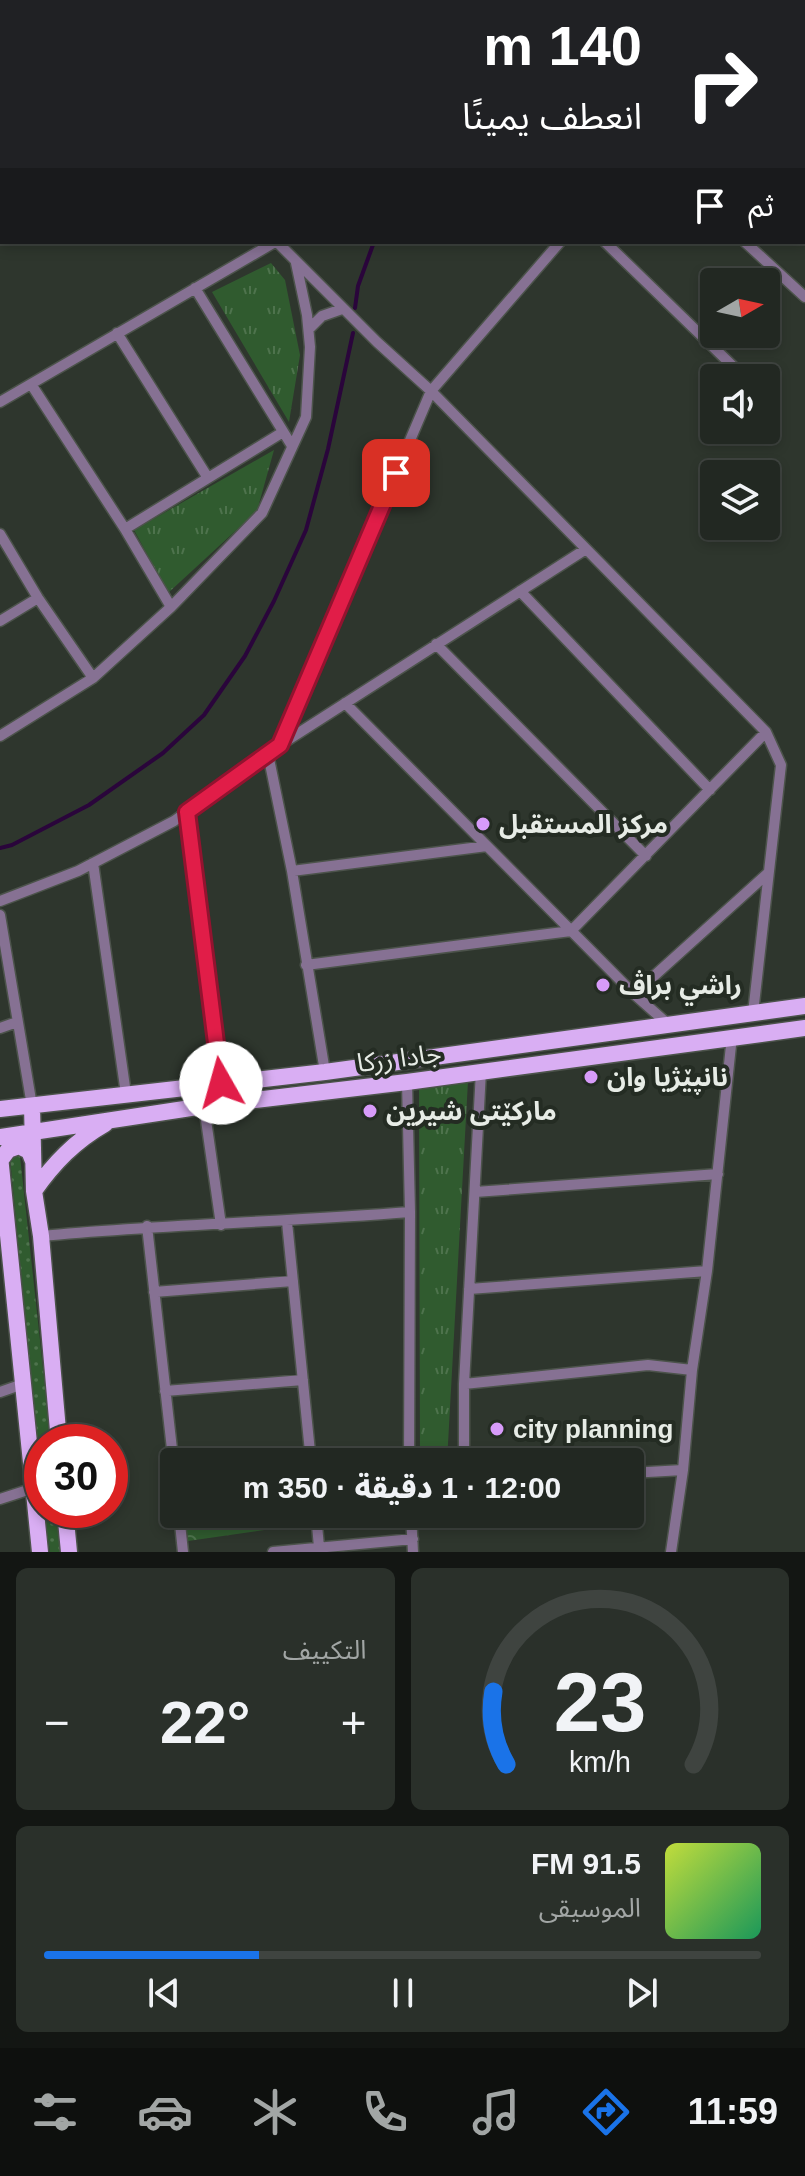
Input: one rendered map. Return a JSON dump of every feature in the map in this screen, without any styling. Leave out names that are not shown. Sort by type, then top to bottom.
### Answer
[{"type":"main road","name":"جادا زرکا","points":[[0,1109],[325,1072],[805,1006]]},
{"type":"main road","name":"جادا زرکا","points":[[0,1137],[114,1118],[805,1028]]},
{"type":"main road","points":[[32,1106],[34,1191],[41,1236],[57,1424]]},
{"type":"main road","points":[[34,1191],[69,1149],[114,1118]]},
{"type":"main road","points":[[27,1424],[2,1217],[0,1158],[8,1150],[19,1146],[29,1151],[33,1161]]},
{"type":"main road","points":[[38,1528],[40,1552]]},
{"type":"main road","points":[[67,1528],[69,1552]]},
{"type":"street","points":[[0,402],[272,244]]},
{"type":"street","points":[[278,244],[342,309],[431,391],[766,732],[781,765],[753,1013]]},
{"type":"street","points":[[280,745],[431,391],[558,244]]},
{"type":"street","points":[[607,244],[731,364]]},
{"type":"street","points":[[747,244],[805,297]]},
{"type":"street","points":[[0,736],[93,678],[171,607],[262,513],[306,417],[309,329],[295,261]]},
{"type":"street","points":[[195,288],[292,446]]},
{"type":"street","points":[[309,329],[322,316],[342,309]]},
{"type":"street","points":[[117,333],[208,478]]},
{"type":"street","points":[[31,384],[125,529],[171,607]]},
{"type":"street","points":[[125,529],[283,432]]},
{"type":"street","points":[[0,534],[38,598],[93,678]]},
{"type":"street","points":[[0,901],[93,863],[187,812],[280,745],[586,549]]},
{"type":"street","points":[[520,591],[710,790]]},
{"type":"street","points":[[0,621],[38,598]]},
{"type":"street","points":[[436,644],[646,856]]},
{"type":"street","points":[[345,703],[634,994],[669,1025]]},
{"type":"street","points":[[306,965],[571,931],[766,732]]},
{"type":"street","points":[[268,754],[292,871],[325,1072]]},
{"type":"street","points":[[187,812],[221,1083]]},
{"type":"street","points":[[292,871],[487,846]]},
{"type":"street","points":[[93,863],[126,1094]]},
{"type":"street","points":[[634,994],[767,874]]},
{"type":"street","points":[[0,915],[32,1106]]},
{"type":"street","points":[[0,1028],[17,1022]]},
{"type":"street","points":[[671,1552],[707,1271],[732,1036]]},
{"type":"street","points":[[464,1448],[464,1384],[481,1071]]},
{"type":"street","points":[[407,1082],[409,1448]]},
{"type":"street","points":[[204,1106],[221,1225]]},
{"type":"street","points":[[475,1192],[718,1174]]},
{"type":"street","points":[[41,1236],[147,1226],[287,1222],[410,1212]]},
{"type":"street","points":[[287,1222],[310,1448]]},
{"type":"street","points":[[147,1226],[172,1448]]},
{"type":"street","points":[[469,1289],[707,1271]]},
{"type":"street","points":[[154,1292],[293,1281]]},
{"type":"street","points":[[464,1384],[648,1365],[692,1370]]},
{"type":"street","points":[[165,1391],[303,1380]]},
{"type":"street","points":[[0,1392],[23,1384]]},
{"type":"street","points":[[644,1472],[683,1470]]},
{"type":"street","points":[[0,1499],[24,1491]]},
{"type":"street","points":[[180,1528],[183,1552]]},
{"type":"street","points":[[317,1528],[319,1547]]},
{"type":"street","points":[[412,1528],[413,1552]]},
{"type":"street","points":[[273,1552],[413,1539]]},
{"type":"green space","points":[[271,263],[285,280],[300,355],[289,422],[212,292]]},
{"type":"green space","points":[[274,450],[257,511],[168,593],[134,530]]},
{"type":"green space","points":[[468,1081],[448,1448],[420,1448],[419,1088]]},
{"type":"green space","points":[[15,1154],[20,1156],[49,1424],[35,1424],[10,1158]]},
{"type":"green space","points":[[47,1528],[60,1528],[63,1552],[50,1552]]},
{"type":"green space","points":[[187,1528],[278,1528],[188,1541]]},
{"type":"waterway","points":[[355,308],[358,286],[373,244]]},
{"type":"waterway","points":[[0,848],[12,845],[89,805],[163,753],[204,715],[245,656],[306,530],[328,449],[353,333]]},
{"type":"place","name":"مركز المستقبل","points":[[483,824]]},
{"type":"place","name":"راشي براڤ","points":[[603,985]]},
{"type":"place","name":"نانپێژیا وان","points":[[591,1077]]},
{"type":"place","name":"مارکێتی شیرین","points":[[370,1111]]},
{"type":"place","name":"city planning","points":[[497,1429]]},
{"type":"route","points":[[221,1083],[187,812],[280,745],[396,473]]}]
